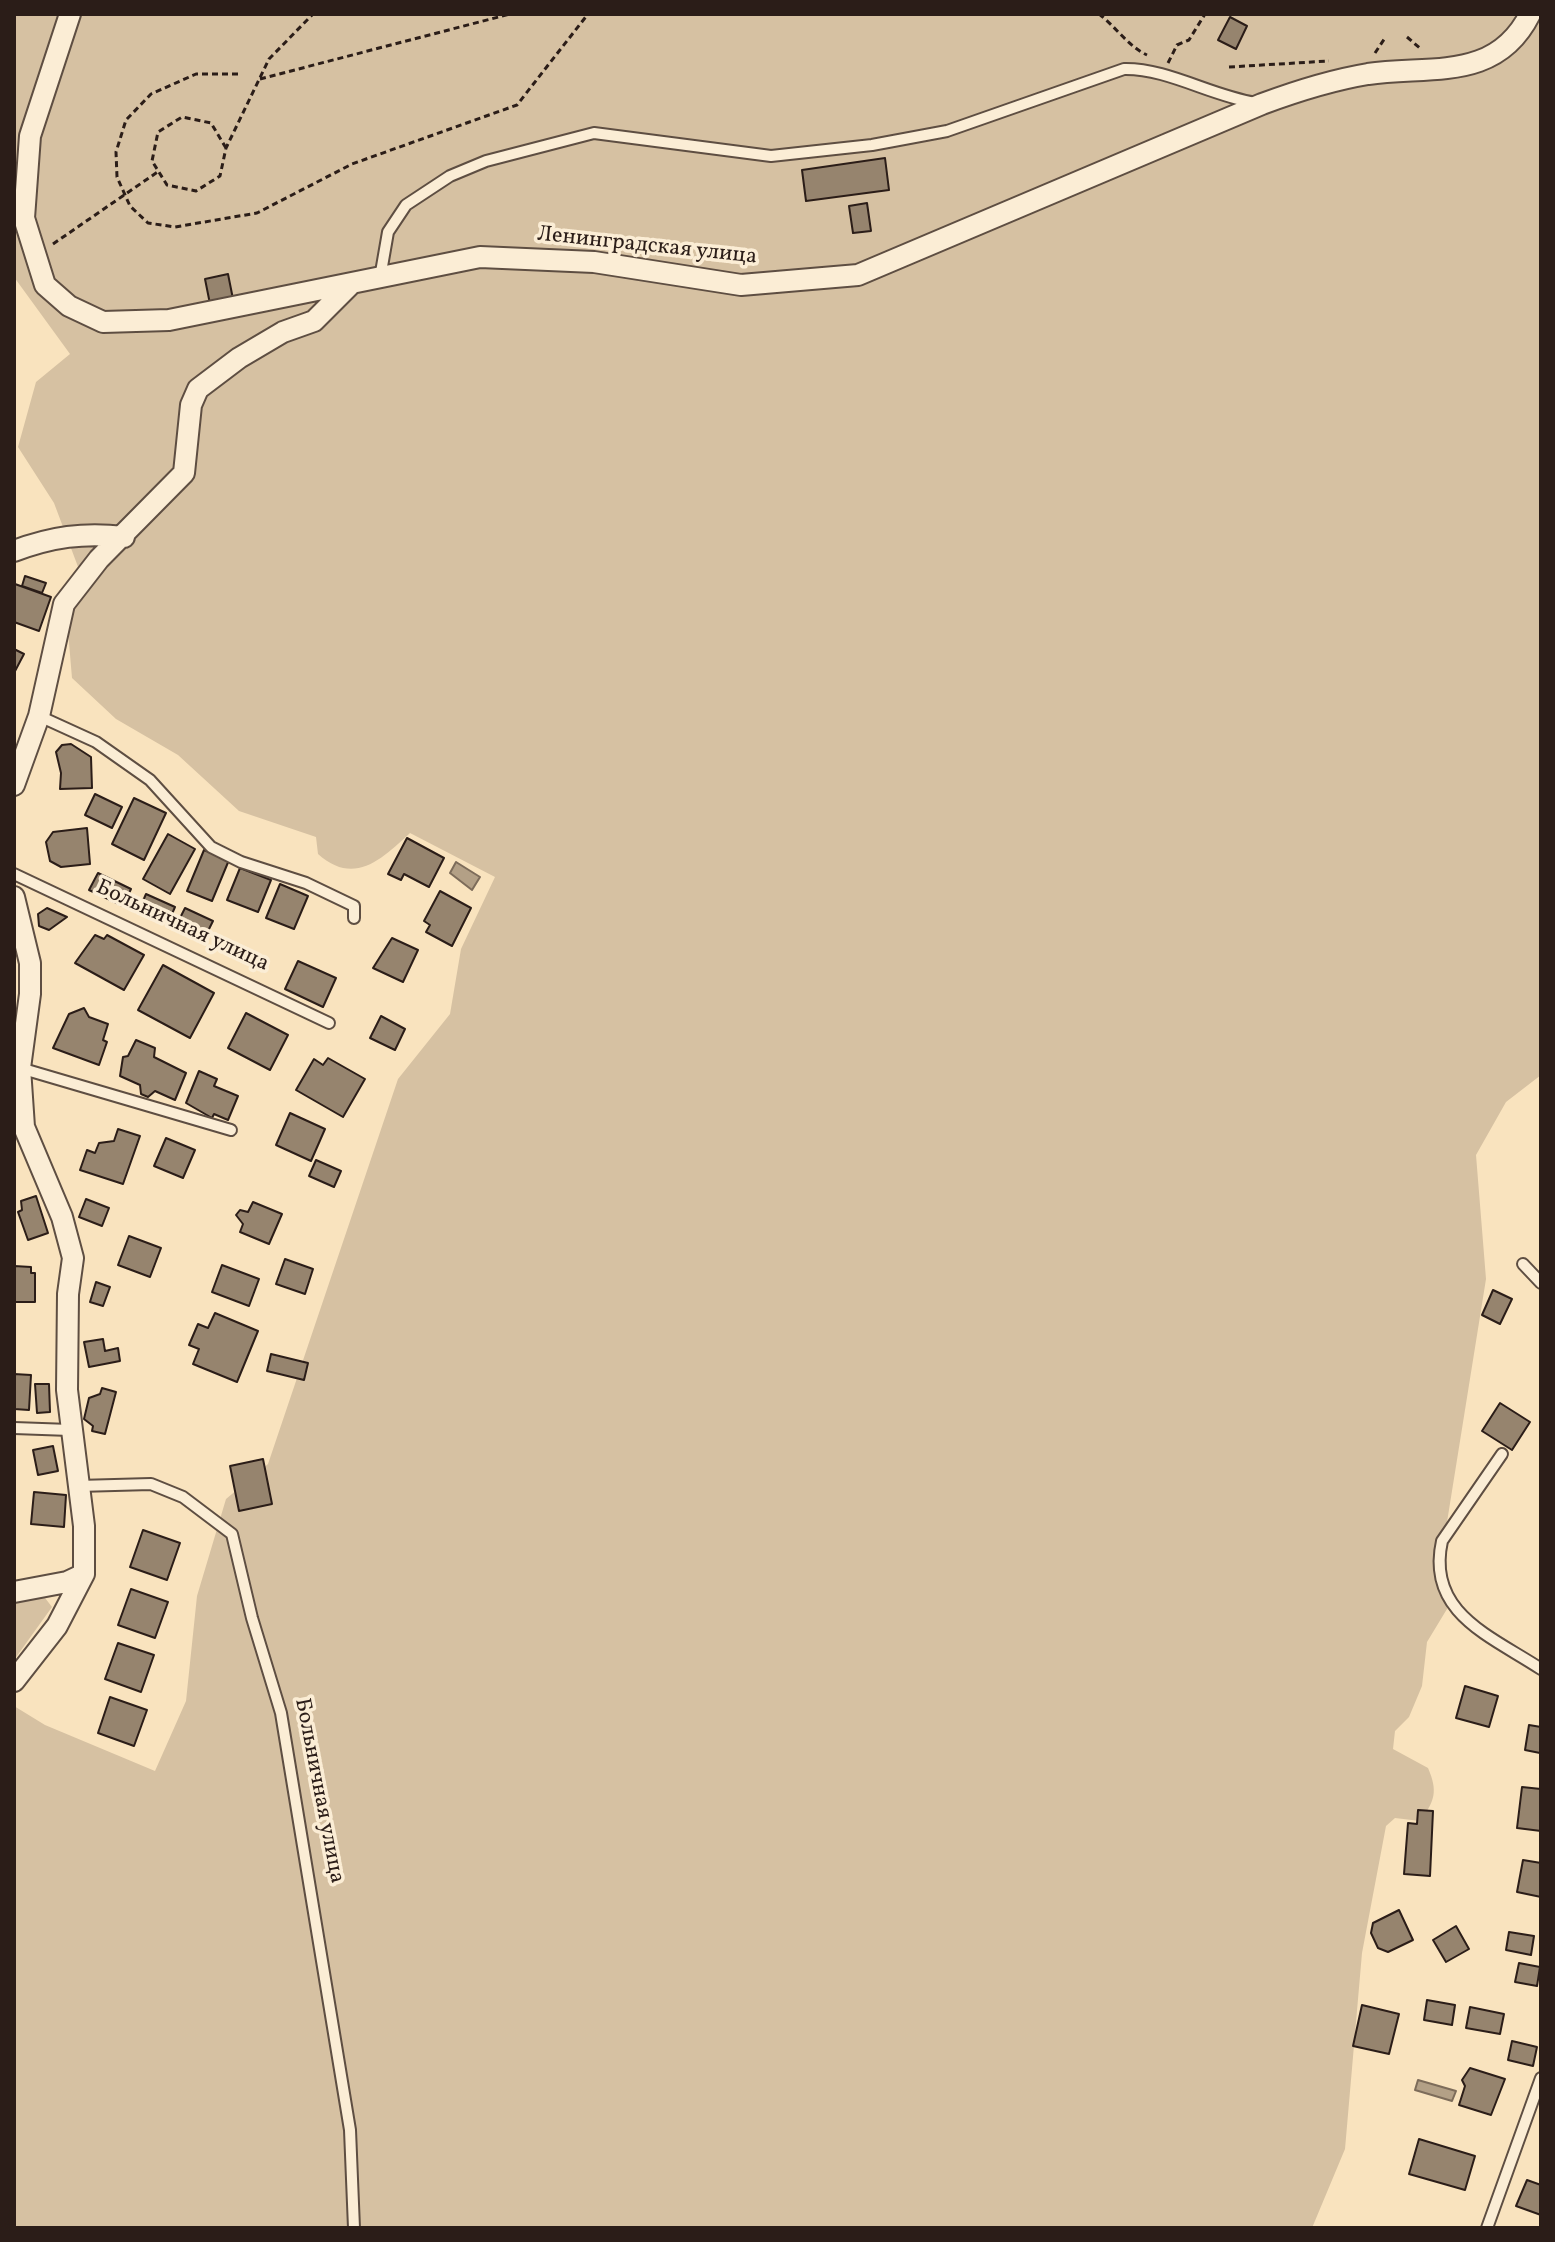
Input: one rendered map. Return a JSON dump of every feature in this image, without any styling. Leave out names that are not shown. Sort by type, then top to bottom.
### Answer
[{"type":"street","name":"Ленинградская улица","points":[[70,14],[30,136],[24,218],[45,285],[69,306],[103,322],[169,320],[480,257],[594,262],[741,285],[858,275],[1262,104],[1310,87],[1369,74],[1441,69],[1496,55],[1513,41],[1530,14]]},
{"type":"street","points":[[14,785],[39,716],[64,604],[99,559],[184,473],[191,405],[198,389],[250,351],[283,332],[314,321],[350,285]]},
{"type":"street","points":[[14,551],[50,537],[98,534],[124,537]]},
{"type":"street","points":[[14,897],[30,963],[30,994],[17,1068],[17,1097],[24,1127],[42,1177],[62,1217],[73,1258],[68,1294],[70,1430],[84,1526],[84,1574],[57,1626],[14,1681]]},
{"type":"street","points":[[14,1592],[84,1574]]},
{"type":"lane","points":[[380,278],[388,232],[406,205],[423,193],[450,176],[486,161],[594,133],[771,156],[872,145],[947,131],[1124,69],[1146,69],[1222,97],[1262,104]]},
{"type":"lane","points":[[39,716],[96,742],[150,780],[211,847],[241,862],[306,883],[354,906],[354,918]]},
{"type":"lane","name":"Больничная улица","points":[[14,874],[329,1023]]},
{"type":"lane","points":[[17,1068],[231,1130]]},
{"type":"lane","points":[[1523,1264],[1541,1283]]},
{"type":"lane","points":[[14,1428],[70,1430]]},
{"type":"lane","points":[[1502,1454],[1442,1541],[1438,1558],[1440,1587],[1457,1613],[1541,1669]]},
{"type":"lane","name":"Больничная улица","points":[[78,1486],[151,1484],[183,1497],[232,1534],[252,1618],[281,1713],[350,2130],[354,2228]]},
{"type":"lane","points":[[1487,2228],[1541,2078]]},
{"type":"path","points":[[226,148],[211,123],[182,117],[158,132],[152,161],[167,185],[196,191],[220,176],[226,148],[269,59],[313,14]]},
{"type":"path","points":[[260,79],[510,14]]},
{"type":"path","points":[[238,74],[196,74],[151,94],[126,120],[116,152],[117,177],[130,206],[148,223],[175,227],[257,213],[352,164],[517,105],[588,14]]},
{"type":"path","points":[[1099,14],[1120,29],[1136,50],[1168,64],[1177,45],[1189,40],[1205,14]]},
{"type":"path","points":[[1407,37],[1425,53]]},
{"type":"path","points":[[1364,57],[1380,49],[1385,38]]},
{"type":"path","points":[[1229,67],[1339,60]]},
{"type":"path","points":[[34,257],[159,171]]},
{"type":"shaded area","points":[[14,14],[1541,14],[1541,1075],[1506,1102],[1476,1155],[1486,1279],[1443,1547],[1447,1609],[1427,1642],[1422,1686],[1409,1717],[1395,1731],[1393,1749],[1428,1768],[1433,1796],[1420,1821],[1395,1818],[1386,1826],[1362,1953],[1345,2149],[1312,2228],[14,2228],[14,1706],[45,1725],[155,1771],[186,1701],[197,1596],[226,1499],[268,1464],[398,1079],[450,1014],[461,949],[495,877],[410,833],[367,866],[343,868],[331,863],[318,854],[316,837],[239,811],[178,755],[116,719],[72,678],[68,631],[83,580],[54,503],[18,447],[36,382],[70,354],[14,277]]},
{"type":"shaded area","points":[[456,862],[480,877],[472,890],[450,873]]},
{"type":"shaded area","points":[[42,1594],[52,1607],[14,1660],[14,1598]]},
{"type":"shaded area","points":[[1418,2080],[1456,2091],[1452,2101],[1415,2090]]},
{"type":"building","points":[[1230,17],[1247,26],[1236,49],[1218,40]]},
{"type":"building","points":[[885,158],[889,190],[806,201],[802,170]]},
{"type":"building","points":[[867,203],[871,231],[853,233],[849,206]]},
{"type":"building","points":[[228,274],[233,299],[210,304],[205,279]]},
{"type":"building","points":[[25,576],[46,583],[42,593],[22,586]]},
{"type":"building","points":[[15,584],[51,597],[39,631],[14,622]]},
{"type":"building","points":[[14,649],[24,654],[14,673]]},
{"type":"building","points":[[71,744],[91,757],[92,788],[60,789],[61,773],[56,752],[62,745]]},
{"type":"building","points":[[95,794],[122,807],[112,828],[85,815]]},
{"type":"building","points":[[134,798],[166,813],[144,860],[112,844]]},
{"type":"building","points":[[87,828],[90,864],[61,867],[50,861],[46,842],[53,832]]},
{"type":"building","points":[[168,834],[195,849],[170,894],[143,879]]},
{"type":"building","points":[[407,838],[444,858],[429,887],[404,874],[401,880],[388,874]]},
{"type":"building","points":[[204,850],[229,860],[212,901],[187,891]]},
{"type":"building","points":[[240,868],[271,880],[258,912],[227,900]]},
{"type":"building","points":[[98,873],[131,889],[123,906],[89,890]]},
{"type":"building","points":[[280,884],[308,896],[294,929],[266,918]]},
{"type":"building","points":[[440,891],[471,908],[452,946],[426,932],[430,925],[424,921]]},
{"type":"building","points":[[146,894],[175,907],[168,923],[139,910]]},
{"type":"building","points":[[47,908],[67,917],[49,930],[39,926],[38,914]]},
{"type":"building","points":[[185,908],[213,921],[204,939],[176,926]]},
{"type":"building","points":[[95,935],[104,939],[107,935],[144,955],[124,990],[75,963]]},
{"type":"building","points":[[392,938],[418,950],[403,982],[373,968]]},
{"type":"building","points":[[298,961],[336,978],[323,1007],[285,989]]},
{"type":"building","points":[[163,965],[214,993],[190,1038],[138,1010]]},
{"type":"building","points":[[84,1008],[89,1017],[108,1024],[103,1040],[107,1042],[99,1065],[53,1048],[69,1014]]},
{"type":"building","points":[[246,1013],[288,1035],[270,1070],[228,1048]]},
{"type":"building","points":[[381,1016],[405,1029],[395,1050],[370,1038]]},
{"type":"building","points":[[136,1040],[155,1048],[154,1057],[186,1073],[175,1100],[155,1091],[148,1097],[141,1094],[140,1085],[120,1076],[123,1057],[128,1056]]},
{"type":"building","points":[[328,1058],[365,1079],[343,1117],[296,1090],[314,1059],[323,1065]]},
{"type":"building","points":[[199,1071],[217,1079],[214,1086],[238,1096],[228,1120],[214,1114],[212,1118],[186,1103]]},
{"type":"building","points":[[290,1113],[325,1129],[311,1161],[276,1145]]},
{"type":"building","points":[[118,1129],[140,1136],[123,1184],[80,1170],[87,1150],[95,1153],[99,1143],[114,1141]]},
{"type":"building","points":[[166,1138],[195,1150],[183,1178],[154,1166]]},
{"type":"building","points":[[316,1160],[341,1171],[334,1187],[309,1176]]},
{"type":"building","points":[[36,1196],[48,1233],[28,1240],[18,1212],[22,1210],[21,1201]]},
{"type":"building","points":[[86,1199],[109,1208],[102,1226],[79,1217]]},
{"type":"building","points":[[253,1202],[282,1214],[269,1244],[240,1232],[243,1224],[236,1215],[240,1210],[248,1212]]},
{"type":"building","points":[[129,1236],[161,1248],[150,1277],[118,1265]]},
{"type":"building","points":[[285,1259],[313,1269],[305,1294],[276,1284]]},
{"type":"building","points":[[222,1265],[259,1279],[249,1306],[212,1292]]},
{"type":"building","points":[[14,1266],[31,1267],[31,1273],[35,1273],[35,1302],[14,1302]]},
{"type":"building","points":[[96,1282],[110,1287],[103,1306],[90,1302]]},
{"type":"building","points":[[1493,1290],[1512,1299],[1500,1324],[1482,1315]]},
{"type":"building","points":[[215,1313],[258,1331],[237,1382],[193,1364],[199,1349],[189,1345],[198,1324],[208,1328]]},
{"type":"building","points":[[103,1339],[105,1351],[118,1348],[120,1361],[89,1367],[84,1342]]},
{"type":"building","points":[[271,1354],[308,1363],[304,1380],[267,1371]]},
{"type":"building","points":[[14,1374],[31,1375],[29,1410],[14,1409]]},
{"type":"building","points":[[35,1384],[49,1384],[50,1412],[37,1413]]},
{"type":"building","points":[[102,1388],[116,1392],[105,1434],[92,1431],[93,1426],[84,1419],[89,1398],[100,1394]]},
{"type":"building","points":[[1500,1403],[1530,1422],[1512,1450],[1482,1431]]},
{"type":"building","points":[[53,1446],[58,1471],[38,1475],[33,1450]]},
{"type":"building","points":[[263,1459],[272,1504],[239,1511],[230,1466]]},
{"type":"building","points":[[34,1492],[66,1495],[64,1527],[31,1524]]},
{"type":"building","points":[[143,1530],[180,1543],[167,1580],[130,1567]]},
{"type":"building","points":[[131,1589],[168,1602],[155,1638],[118,1625]]},
{"type":"building","points":[[118,1643],[154,1655],[141,1692],[105,1679]]},
{"type":"building","points":[[1465,1686],[1498,1696],[1489,1727],[1456,1718]]},
{"type":"building","points":[[110,1697],[147,1710],[134,1746],[98,1733]]},
{"type":"building","points":[[1529,1725],[1541,1727],[1540,1753],[1525,1750]]},
{"type":"building","points":[[1522,1787],[1541,1789],[1541,1831],[1517,1828]]},
{"type":"building","points":[[1418,1810],[1433,1811],[1430,1876],[1404,1874],[1408,1823],[1417,1824]]},
{"type":"building","points":[[1523,1860],[1541,1863],[1541,1897],[1517,1892]]},
{"type":"building","points":[[1399,1910],[1413,1940],[1388,1952],[1378,1948],[1371,1933],[1373,1923]]},
{"type":"building","points":[[1456,1926],[1469,1949],[1446,1962],[1433,1940]]},
{"type":"building","points":[[1509,1932],[1534,1936],[1531,1955],[1506,1950]]},
{"type":"building","points":[[1519,1963],[1540,1967],[1537,1986],[1515,1982]]},
{"type":"building","points":[[1427,2000],[1455,2005],[1452,2025],[1424,2020]]},
{"type":"building","points":[[1362,2005],[1399,2014],[1389,2054],[1353,2046]]},
{"type":"building","points":[[1470,2007],[1504,2014],[1500,2034],[1466,2028]]},
{"type":"building","points":[[1512,2041],[1537,2047],[1533,2066],[1508,2060]]},
{"type":"building","points":[[1470,2068],[1505,2079],[1491,2115],[1459,2105],[1465,2086],[1462,2080]]},
{"type":"building","points":[[1419,2139],[1475,2156],[1465,2190],[1409,2174]]},
{"type":"building","points":[[1527,2180],[1541,2185],[1541,2215],[1516,2206]]}]
